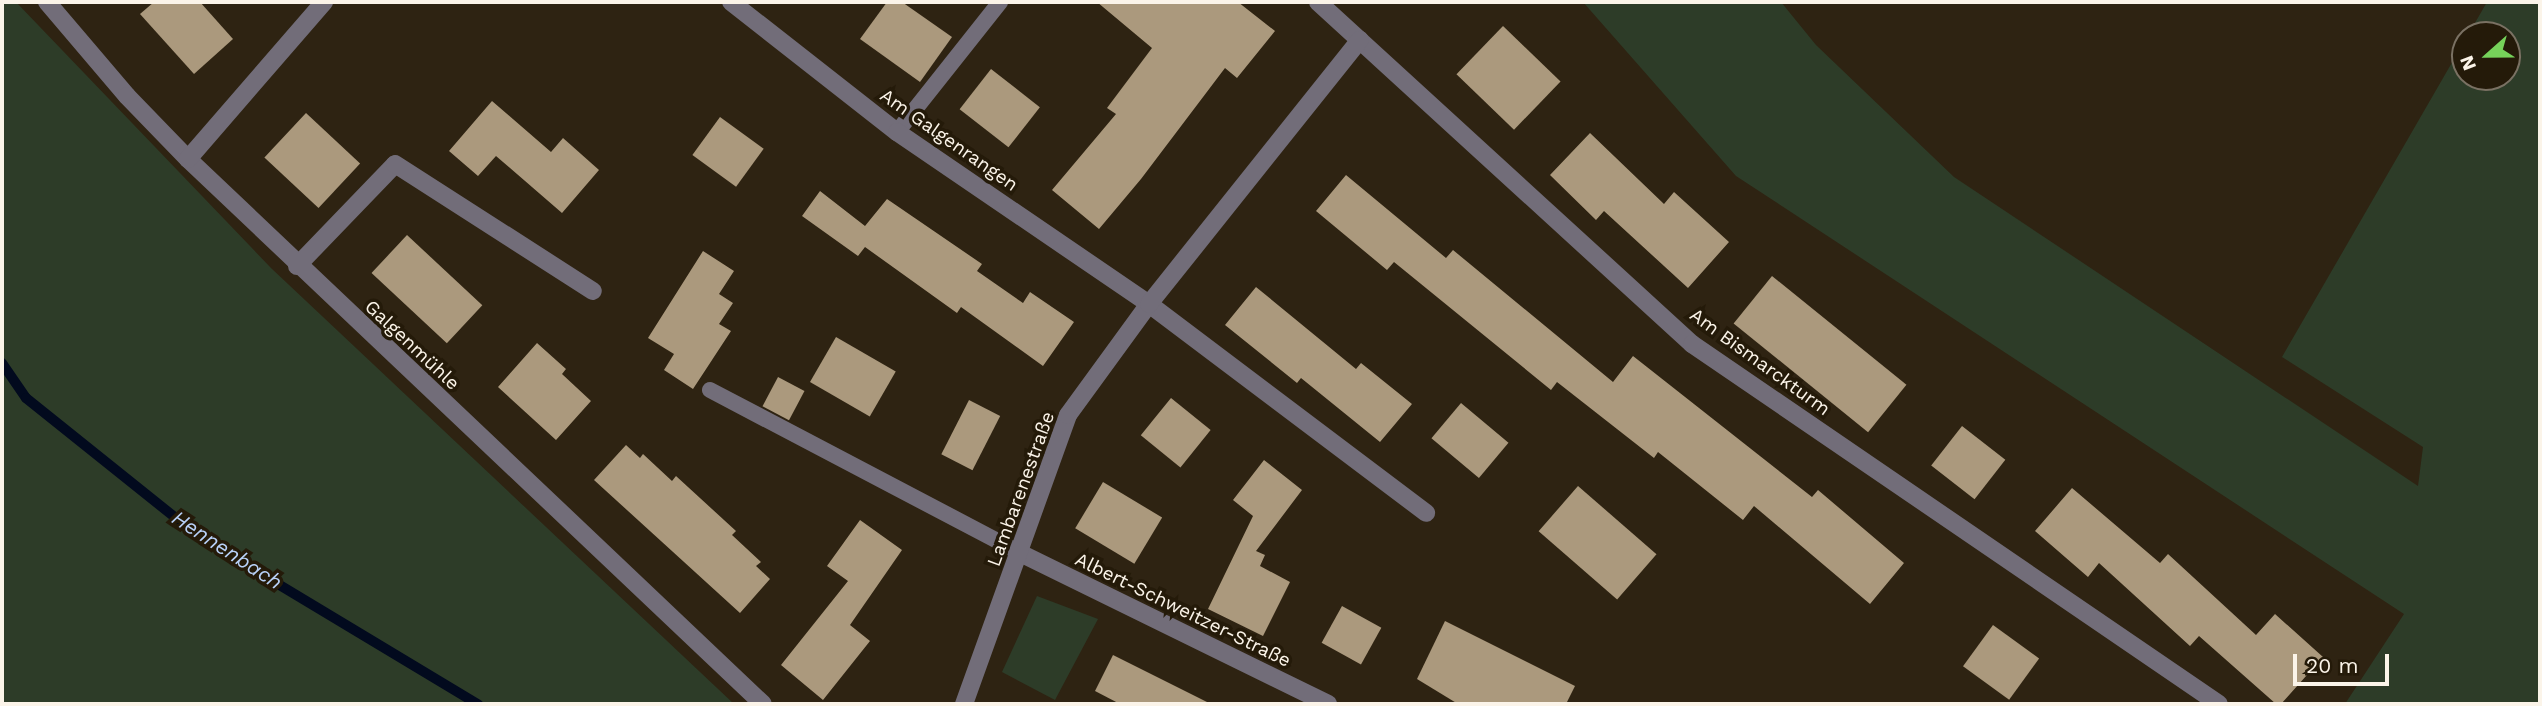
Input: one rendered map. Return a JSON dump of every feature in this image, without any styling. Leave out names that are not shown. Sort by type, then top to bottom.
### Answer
[{"type":"street","name":"Galgenmühle","points":[[47,2],[127,96],[188,159],[763,704]]},
{"type":"street","points":[[188,159],[324,2]]},
{"type":"street","name":"Am Galgenrangen","points":[[731,2],[897,132],[1149,304]]},
{"type":"street","name":"Am Bismarckturm","points":[[1318,2],[1692,344],[2219,704]]},
{"type":"street","name":"Lambarenestraße","points":[[964,704],[1068,415],[1149,304],[1360,40]]},
{"type":"street","points":[[297,265],[395,164],[593,291]]},
{"type":"street","points":[[1149,304],[1426,513]]},
{"type":"street","name":"Albert-Schweitzer-Straße","points":[[1020,553],[1328,704]]},
{"type":"lane","points":[[897,132],[1000,2]]},
{"type":"lane","points":[[710,390],[1020,553]]},
{"type":"green space","points":[[2,2],[16,2],[271,268],[734,704],[2,704]]},
{"type":"green space","points":[[1583,2],[1781,2],[1816,45],[1954,177],[2418,486],[2423,447],[2282,357],[2451,64],[2451,91],[2521,91],[2521,21],[2476,21],[2487,2],[2540,2],[2540,704],[2345,704],[2404,614],[1736,176]]},
{"type":"green space","points":[[1037,596],[1098,619],[1055,700],[1002,672]]},
{"type":"building","points":[[154,2],[200,2],[233,39],[194,74],[140,14]]},
{"type":"building","points":[[887,2],[902,2],[952,37],[920,82],[860,39]]},
{"type":"building","points":[[1097,2],[1238,2],[1275,31],[1237,78],[1225,68],[1141,179],[1099,229],[1052,190],[1116,114],[1107,108],[1152,48]]},
{"type":"building","points":[[1503,26],[1561,82],[1514,130],[1456,74]]},
{"type":"building","points":[[991,69],[1040,107],[1008,147],[960,109]]},
{"type":"building","points":[[492,101],[551,152],[563,138],[599,170],[562,213],[496,156],[478,176],[449,151]]},
{"type":"building","points":[[306,113],[360,163],[319,208],[264,158]]},
{"type":"building","points":[[720,117],[764,149],[736,187],[692,155]]},
{"type":"building","points":[[1590,133],[1664,204],[1674,192],[1729,242],[1688,288],[1604,211],[1596,220],[1550,175]]},
{"type":"building","points":[[1346,175],[1446,258],[1453,250],[1613,382],[1633,356],[1812,497],[1818,490],[1904,563],[1870,604],[1754,506],[1743,520],[1658,452],[1654,458],[1557,382],[1551,390],[1394,262],[1387,270],[1316,211]]},
{"type":"building","points":[[820,191],[865,226],[887,199],[982,264],[977,271],[1023,303],[1030,292],[1074,322],[1043,366],[961,307],[957,313],[865,247],[858,256],[802,216]]},
{"type":"building","points":[[407,235],[482,305],[447,343],[372,273]]},
{"type":"building","points":[[703,251],[734,271],[719,294],[733,303],[719,324],[731,331],[693,389],[664,370],[674,354],[648,338]]},
{"type":"building","points":[[1772,276],[1906,385],[1868,432],[1734,323]]},
{"type":"building","points":[[1256,287],[1356,369],[1361,363],[1412,404],[1380,442],[1301,378],[1297,383],[1225,325]]},
{"type":"building","points":[[836,337],[896,372],[870,417],[810,382]]},
{"type":"building","points":[[537,343],[566,369],[562,374],[591,401],[556,440],[498,387]]},
{"type":"building","points":[[778,377],[804,391],[789,420],[763,406]]},
{"type":"building","points":[[1171,398],[1211,430],[1180,467],[1141,435]]},
{"type":"building","points":[[969,400],[1000,416],[972,470],[941,454]]},
{"type":"building","points":[[1461,403],[1508,443],[1479,478],[1431,438]]},
{"type":"building","points":[[1962,426],[2005,460],[1975,499],[1931,465]]},
{"type":"building","points":[[626,445],[640,458],[643,454],[672,481],[676,476],[736,531],[732,535],[761,562],[756,566],[770,579],[740,613],[594,480]]},
{"type":"building","points":[[1264,460],[1302,490],[1256,551],[1265,555],[1260,566],[1290,582],[1263,636],[1208,609],[1253,516],[1233,500]]},
{"type":"building","points":[[1103,482],[1162,518],[1134,564],[1075,528]]},
{"type":"building","points":[[1578,486],[1656,554],[1617,600],[1539,531]]},
{"type":"building","points":[[2072,488],[2160,563],[2168,554],[2256,635],[2275,614],[2323,657],[2281,704],[2276,704],[2199,636],[2190,646],[2099,563],[2088,577],[2035,531]]},
{"type":"building","points":[[860,520],[902,550],[850,625],[870,641],[823,700],[781,665],[848,581],[827,566]]},
{"type":"building","points":[[1342,606],[1381,628],[1361,665],[1322,643]]},
{"type":"building","points":[[1445,621],[1575,686],[1566,704],[1458,704],[1417,679]]},
{"type":"building","points":[[1993,625],[2039,659],[2009,700],[1963,666]]},
{"type":"building","points":[[1113,655],[1211,704],[1120,704],[1095,691]]},
{"type":"waterway","name":"Hennenbach","points":[[2,363],[26,398],[198,536],[478,704]]}]
